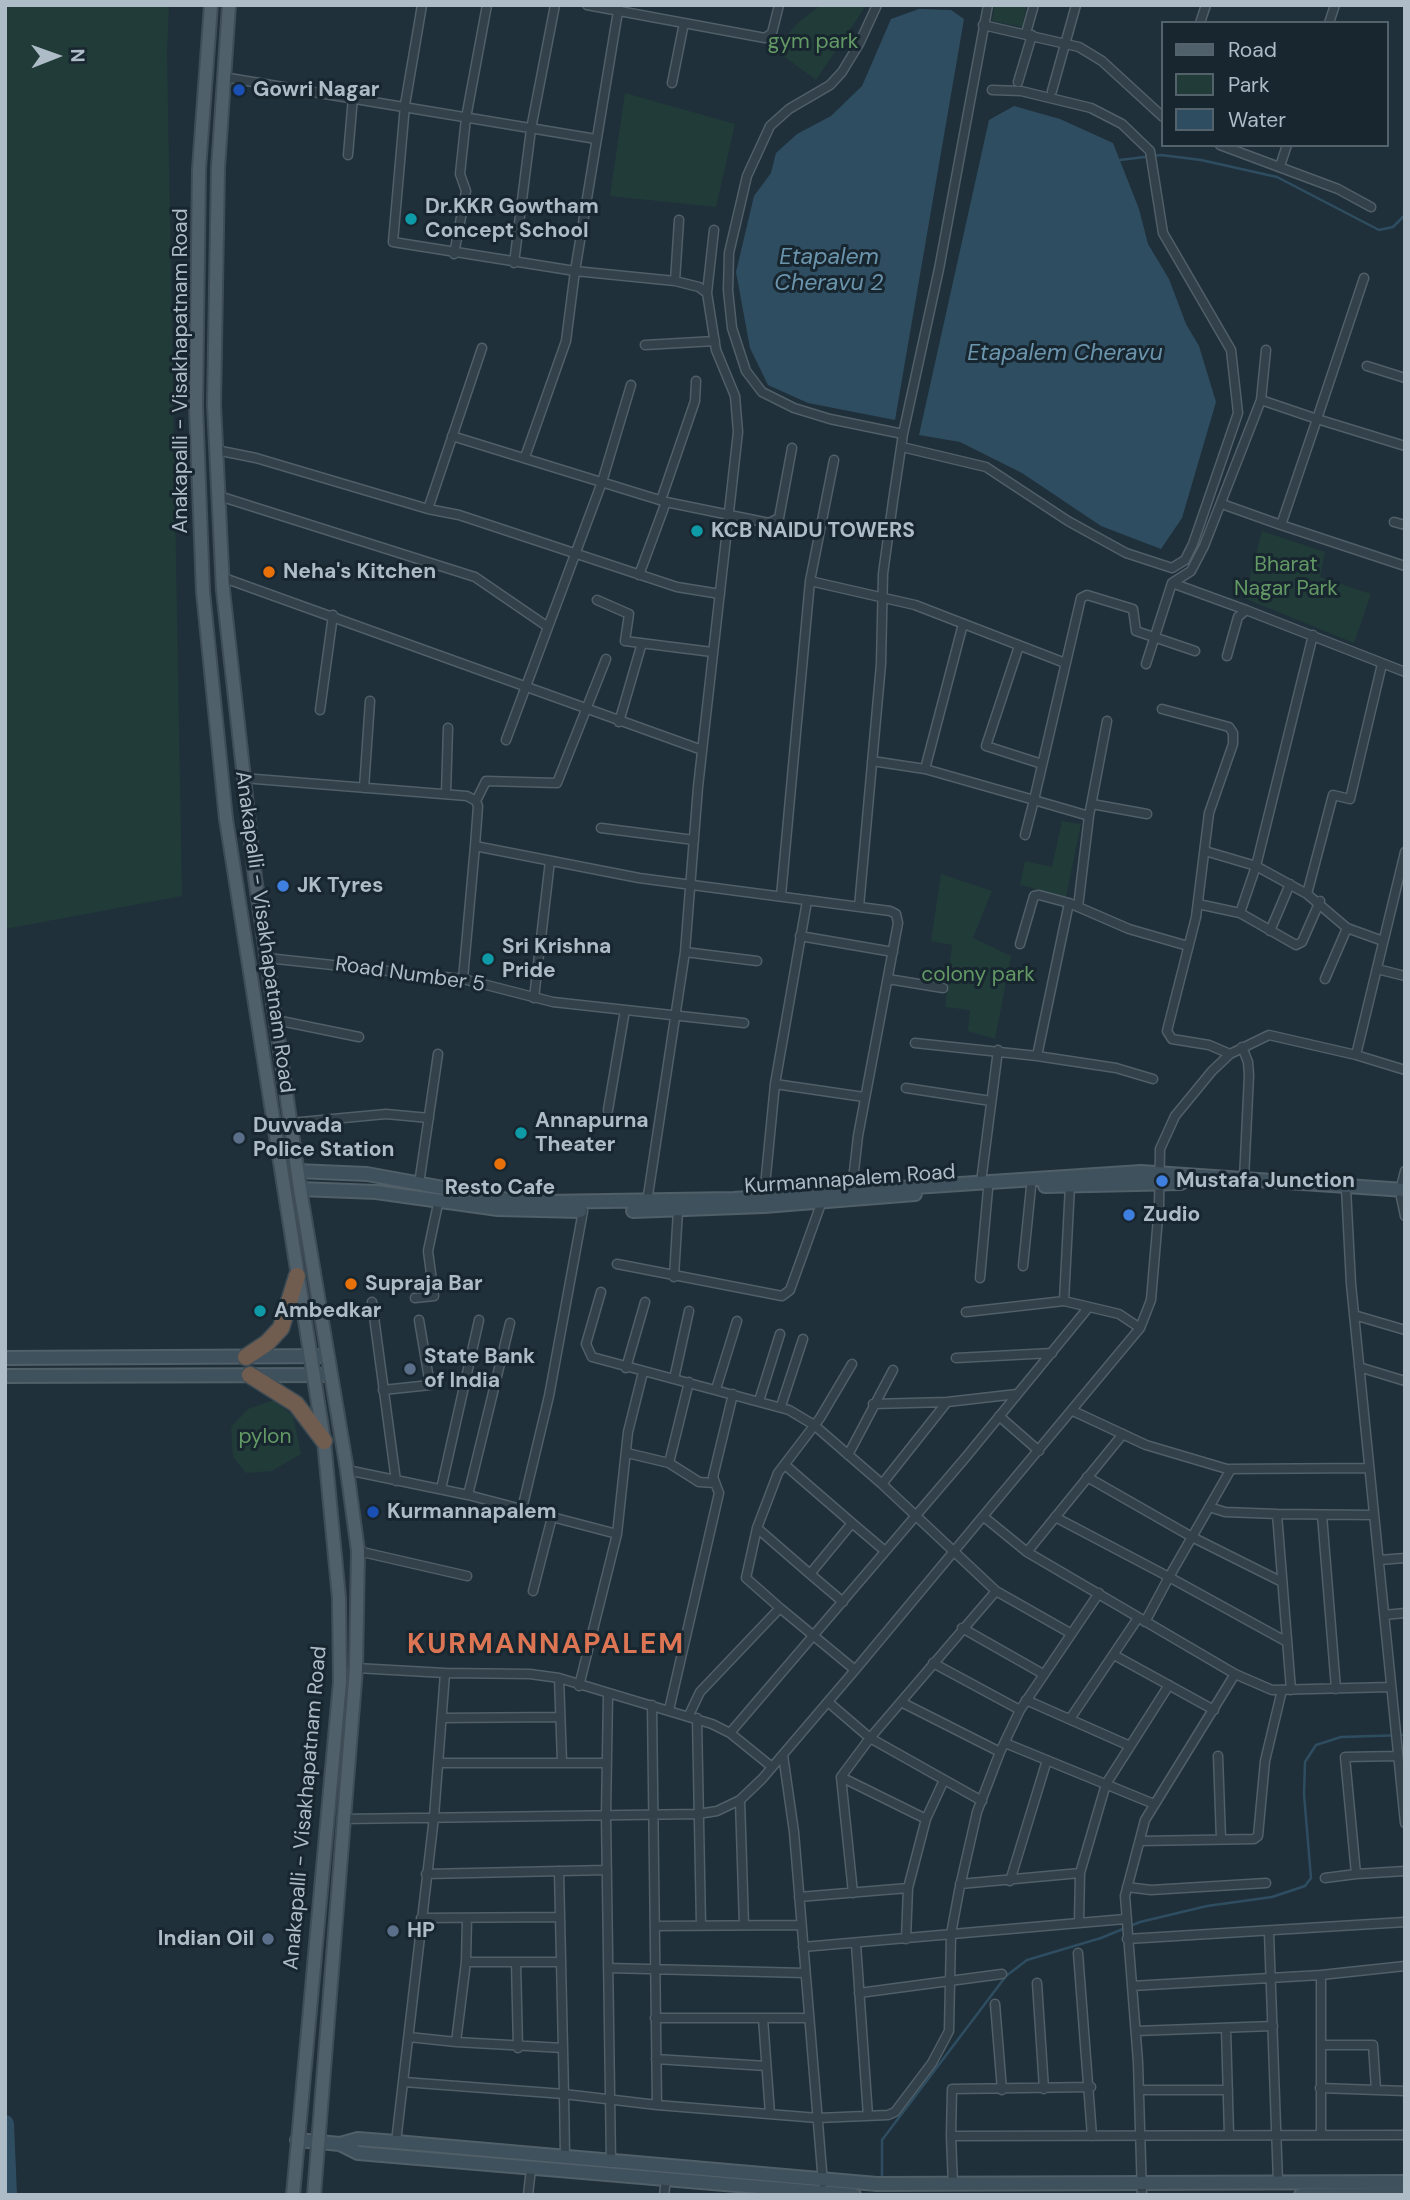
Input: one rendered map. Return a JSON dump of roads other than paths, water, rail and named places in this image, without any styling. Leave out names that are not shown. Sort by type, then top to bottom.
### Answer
[{"type":"highway","points":[[246,1357],[267,1343],[281,1328],[297,1276]]},
{"type":"highway","points":[[250,1375],[296,1404],[324,1441]]},
{"type":"main road","name":"Anakapalli - Visakhapatnam Road","points":[[211,5],[199,169],[196,406],[203,592],[235,880],[324,1441],[336,1547],[340,1682],[293,2195]]},
{"type":"main road","name":"Anakapalli - Visakhapatnam Road","points":[[229,5],[223,77],[214,382],[224,579],[255,877],[297,1171],[358,1551],[356,1668],[314,2195]]},
{"type":"main road","points":[[235,880],[255,877]]},
{"type":"street","points":[[422,5],[405,105],[392,238],[398,244],[454,254],[575,271],[675,281],[699,287],[707,293]]},
{"type":"street","points":[[454,254],[466,191],[460,174],[466,118],[487,5]]},
{"type":"street","points":[[514,263],[531,129],[555,5]]},
{"type":"street","points":[[587,5],[619,8],[765,38],[772,33],[779,5]]},
{"type":"street","points":[[877,5],[859,44],[842,72],[830,85],[789,109],[770,127],[747,176],[729,253],[728,289],[732,328],[746,371],[762,392],[794,408],[873,430],[903,434]]},
{"type":"street","points":[[859,907],[881,664],[881,598],[903,434],[939,269],[988,5]]},
{"type":"street","points":[[1018,82],[1034,5]]},
{"type":"street","points":[[1052,91],[1076,5]]},
{"type":"street","points":[[525,457],[566,341],[596,139],[619,8]]},
{"type":"street","points":[[672,83],[684,23]]},
{"type":"street","points":[[983,25],[1079,47],[1102,61],[1162,114]]},
{"type":"street","points":[[223,77],[405,105],[466,118],[596,139]]},
{"type":"street","points":[[902,447],[986,467],[1080,527],[1138,558],[1172,568],[1185,560],[1193,544],[1238,413],[1231,350],[1163,233],[1150,151],[1122,124],[1091,108],[1021,90],[992,89]]},
{"type":"street","points":[[348,155],[353,97]]},
{"type":"street","points":[[1227,147],[1338,189],[1371,207]]},
{"type":"street","points":[[1280,166],[1286,147]]},
{"type":"street","points":[[675,281],[679,220]]},
{"type":"street","points":[[647,1202],[685,952],[702,750],[738,432],[737,411],[715,341],[707,293],[714,230]]},
{"type":"street","points":[[1281,525],[1364,278]]},
{"type":"street","points":[[645,345],[715,341]]},
{"type":"street","points":[[428,509],[482,348]]},
{"type":"street","points":[[1146,664],[1172,583],[1191,571],[1222,504],[1261,400],[1266,350]]},
{"type":"street","points":[[1367,366],[1405,378]]},
{"type":"street","points":[[639,575],[695,401],[696,381]]},
{"type":"street","points":[[506,740],[603,482],[631,385]]},
{"type":"street","points":[[1261,400],[1405,446]]},
{"type":"street","points":[[452,436],[663,501],[728,517],[777,522],[792,448]]},
{"type":"street","points":[[216,450],[294,468],[428,509],[459,515],[576,551],[639,575],[720,594]]},
{"type":"street","points":[[781,896],[810,581],[834,460]]},
{"type":"street","points":[[219,496],[475,577],[548,627]]},
{"type":"street","points":[[1222,504],[1405,566]]},
{"type":"street","points":[[1394,522],[1405,525]]},
{"type":"street","points":[[224,579],[333,615],[619,722],[702,750]]},
{"type":"street","points":[[810,581],[915,605],[1065,663]]},
{"type":"street","points":[[1172,583],[1405,672]]},
{"type":"street","points":[[1025,835],[1079,601],[1084,595],[1133,609],[1136,631],[1195,651]]},
{"type":"street","points":[[597,600],[629,614],[625,641],[712,652]]},
{"type":"street","points":[[1227,656],[1238,617],[1246,611]]},
{"type":"street","points":[[320,710],[333,615]]},
{"type":"street","points":[[925,769],[963,624]]},
{"type":"street","points":[[1240,914],[1256,866],[1313,635]]},
{"type":"street","points":[[619,722],[642,643]]},
{"type":"street","points":[[1019,646],[986,746],[1042,764]]},
{"type":"street","points":[[463,979],[475,846],[476,801],[486,781],[558,782],[606,659]]},
{"type":"street","points":[[1307,894],[1332,795],[1350,799],[1382,664]]},
{"type":"street","points":[[363,788],[370,701]]},
{"type":"street","points":[[1162,709],[1228,727],[1233,733],[1233,744],[1212,801],[1198,904],[1167,1034],[1172,1039],[1209,1045],[1230,1054]]},
{"type":"street","points":[[1037,1056],[1073,905],[1107,721]]},
{"type":"street","points":[[446,794],[448,728]]},
{"type":"street","points":[[872,761],[925,769],[1089,816]]},
{"type":"street","points":[[243,778],[467,796],[476,801]]},
{"type":"street","points":[[1091,804],[1147,814]]},
{"type":"street","points":[[601,828],[694,840]]},
{"type":"street","points":[[475,846],[607,873],[896,914],[898,923],[864,1097],[852,1189]]},
{"type":"street","points":[[1205,851],[1256,866],[1320,901],[1347,928],[1383,941]]},
{"type":"street","points":[[1356,1055],[1405,852]]},
{"type":"street","points":[[534,998],[550,861]]},
{"type":"street","points":[[1270,931],[1290,884]]},
{"type":"street","points":[[1020,944],[1034,896],[1039,895],[1073,905],[1129,929],[1188,946]]},
{"type":"street","points":[[764,1196],[775,1084],[807,901]]},
{"type":"street","points":[[1198,904],[1240,914],[1300,944],[1320,901]]},
{"type":"street","points":[[1325,979],[1347,928]]},
{"type":"street","points":[[800,936],[893,952]]},
{"type":"street","points":[[685,952],[757,961]]},
{"type":"street","name":"Road Number 5","points":[[267,958],[463,979],[534,998],[744,1023]]},
{"type":"street","points":[[1377,969],[1405,976]]},
{"type":"street","points":[[888,979],[943,989]]},
{"type":"street","points":[[608,1110],[625,1010]]},
{"type":"street","points":[[276,1020],[359,1037]]},
{"type":"street","points":[[342,1819],[698,1814],[718,1811],[740,1800],[828,1702],[1140,1328],[1151,1300],[1159,1206],[1160,1149],[1175,1116],[1187,1098],[1230,1054],[1261,1037],[1279,1036],[1405,1070]]},
{"type":"street","points":[[915,1043],[998,1050],[1116,1068],[1153,1079]]},
{"type":"street","points":[[1242,1047],[1248,1062],[1249,1075],[1244,1179]]},
{"type":"street","points":[[981,1278],[991,1101],[998,1050]]},
{"type":"street","points":[[419,1184],[438,1054]]},
{"type":"street","points":[[775,1084],[864,1097]]},
{"type":"street","points":[[905,1088],[991,1101]]},
{"type":"street","points":[[290,1123],[386,1114],[429,1118]]},
{"type":"street","points":[[297,1171],[367,1174],[509,1200],[647,1202],[852,1189],[985,1186],[1158,1177],[1244,1179],[1345,1191],[1354,1315],[1396,1756],[1402,1774],[1405,1820]]},
{"type":"street","points":[[1405,1171],[1405,1216]]},
{"type":"street","name":"Kurmannapalem Road","points":[[300,1189],[376,1192],[498,1209],[583,1211],[678,1210],[822,1201],[985,1186],[1070,1185],[1158,1177],[1403,1194]]},
{"type":"street","points":[[1064,1301],[1070,1185]]},
{"type":"street","points":[[1023,1266],[1031,1187]]},
{"type":"street","points":[[415,1298],[434,1296],[428,1258],[442,1189]]},
{"type":"street","points":[[617,1264],[777,1296],[786,1294],[790,1290],[822,1201]]},
{"type":"street","points":[[674,1277],[678,1210]]},
{"type":"street","points":[[522,1509],[550,1396],[583,1211]]},
{"type":"street","points":[[601,1292],[586,1344],[588,1354],[626,1368],[781,1406],[814,1425],[882,1483],[996,1591],[1070,1633]]},
{"type":"street","points":[[966,1312],[1064,1301],[1119,1314],[1140,1328]]},
{"type":"street","points":[[372,1302],[396,1481]]},
{"type":"street","points":[[626,1368],[645,1302]]},
{"type":"street","points":[[730,1733],[843,1602],[1087,1308]]},
{"type":"street","points":[[674,1378],[689,1311]]},
{"type":"street","points":[[1354,1315],[1405,1330]]},
{"type":"street","points":[[383,1390],[430,1385],[419,1320]]},
{"type":"street","points":[[441,1489],[479,1320]]},
{"type":"street","points":[[716,1389],[737,1321]]},
{"type":"street","points":[[468,1495],[510,1323]]},
{"type":"street","points":[[759,1401],[780,1334]]},
{"type":"street","points":[[781,1406],[803,1339]]},
{"type":"street","points":[[956,1358],[1052,1353]]},
{"type":"street","points":[[5,1358],[327,1356]]},
{"type":"street","points":[[852,1364],[769,1493],[757,1528],[746,1578],[855,1670]]},
{"type":"street","points":[[1359,1367],[1405,1381]]},
{"type":"street","points":[[848,1455],[892,1370]]},
{"type":"street","points":[[579,1686],[617,1534],[628,1453],[628,1432],[643,1372]]},
{"type":"street","points":[[5,1376],[330,1375]]},
{"type":"street","points":[[669,1463],[689,1382]]},
{"type":"street","points":[[669,1710],[719,1493],[713,1477],[733,1394]]},
{"type":"street","points":[[873,1404],[947,1402],[1017,1394]]},
{"type":"street","points":[[882,1483],[947,1402]]},
{"type":"street","points":[[1073,1411],[1146,1445],[1231,1469],[1369,1468]]},
{"type":"street","points":[[999,1416],[1039,1451]]},
{"type":"street","points":[[1027,1552],[1123,1434]]},
{"type":"street","points":[[628,1453],[669,1463],[699,1482],[715,1483]]},
{"type":"street","points":[[785,1465],[885,1551]]},
{"type":"street","points":[[1070,1719],[1142,1620],[1231,1469]]},
{"type":"street","points":[[347,1470],[468,1495],[617,1534]]},
{"type":"street","points":[[1087,1477],[1192,1537],[1282,1582]]},
{"type":"street","points":[[1209,1507],[1225,1513],[1374,1515]]},
{"type":"street","points":[[1140,1841],[1254,1839],[1261,1831],[1265,1760],[1287,1690],[1287,1642],[1277,1514]]},
{"type":"street","points":[[1322,1515],[1336,1689]]},
{"type":"street","points":[[533,1591],[552,1517]]},
{"type":"street","points":[[984,1517],[1027,1552],[1235,1674],[1272,1690],[1390,1687]]},
{"type":"street","points":[[1055,1517],[1287,1642]]},
{"type":"street","points":[[810,1574],[852,1523]]},
{"type":"street","points":[[757,1528],[843,1602]]},
{"type":"street","points":[[358,1551],[467,1576]]},
{"type":"street","points":[[1379,1560],[1405,1558]]},
{"type":"street","points":[[853,1893],[841,1777],[870,1738],[996,1591]]},
{"type":"street","points":[[404,2082],[818,2118],[888,2115],[895,2112],[946,2040],[951,1980],[951,1934],[960,1884],[982,1801],[1000,1752],[1026,1700],[1099,1593]]},
{"type":"street","points":[[701,1925],[693,1717],[700,1692],[779,1608]]},
{"type":"street","points":[[1384,1615],[1405,1613]]},
{"type":"street","points":[[962,1628],[1043,1674]]},
{"type":"street","points":[[1114,1655],[1214,1710]]},
{"type":"street","points":[[933,1663],[1020,1710]]},
{"type":"street","points":[[356,1668],[445,1674],[530,1674],[559,1678],[693,1717],[730,1733],[772,1767]]},
{"type":"street","points":[[396,2142],[434,1817],[445,1674]]},
{"type":"street","points":[[1142,2190],[1140,2090],[1126,1929],[1127,1887],[1145,1820],[1235,1674]]},
{"type":"street","points":[[559,1678],[562,1762]]},
{"type":"street","points":[[1079,1923],[1080,1872],[1107,1784],[1169,1685]]},
{"type":"street","points":[[608,1694],[606,1815],[611,2175]]},
{"type":"street","points":[[1026,1700],[1130,1746]]},
{"type":"street","points":[[828,1702],[870,1738],[982,1801]]},
{"type":"street","points":[[901,1702],[1000,1752]]},
{"type":"street","points":[[652,1705],[657,2105]]},
{"type":"street","points":[[442,1718],[560,1717]]},
{"type":"street","points":[[1394,1730],[1405,1721]]},
{"type":"street","points":[[1005,1743],[1154,1804]]},
{"type":"street","points":[[783,1755],[792,1809],[823,2193]]},
{"type":"street","points":[[1218,1756],[1221,1839]]},
{"type":"street","points":[[1356,1874],[1345,1758],[1396,1756]]},
{"type":"street","points":[[1010,1881],[1046,1760]]},
{"type":"street","points":[[439,1763],[607,1763]]},
{"type":"street","points":[[841,1777],[926,1819]]},
{"type":"street","points":[[906,1939],[908,1888],[926,1819],[944,1780]]},
{"type":"street","points":[[740,1800],[744,1925]]},
{"type":"street","points":[[426,1874],[607,1870]]},
{"type":"street","points":[[559,1871],[565,2156]]},
{"type":"street","points":[[1325,1878],[1405,1871]]},
{"type":"street","points":[[960,1884],[1080,1872]]},
{"type":"street","points":[[1127,1887],[1151,1890],[1266,1883]]},
{"type":"street","points":[[799,1897],[908,1888]]},
{"type":"street","points":[[421,1918],[560,1917]]},
{"type":"street","points":[[456,2042],[466,1962],[467,1918]]},
{"type":"street","points":[[803,1947],[1079,1923],[1126,1929],[1269,1933],[1405,1922]]},
{"type":"street","points":[[655,1926],[801,1925]]},
{"type":"street","points":[[1269,1933],[1278,2182]]},
{"type":"street","points":[[856,1944],[868,2116]]},
{"type":"street","points":[[1078,1953],[1091,2087],[1092,2136]]},
{"type":"street","points":[[466,1962],[561,1962]]},
{"type":"street","points":[[516,1962],[518,2048]]},
{"type":"street","points":[[1132,1986],[1321,1975],[1405,1966]]},
{"type":"street","points":[[608,1968],[805,1973]]},
{"type":"street","points":[[859,1993],[1002,1975]]},
{"type":"street","points":[[1321,1975],[1321,2135]]},
{"type":"street","points":[[1037,1983],[1044,2089]]},
{"type":"street","points":[[995,2004],[1002,2090]]},
{"type":"street","points":[[655,2018],[809,2018]]},
{"type":"street","points":[[763,2018],[770,2114]]},
{"type":"street","points":[[1136,2031],[1273,2026]]},
{"type":"street","points":[[1226,2028],[1229,2135]]},
{"type":"street","points":[[409,2037],[518,2048],[563,2048]]},
{"type":"street","points":[[1321,2045],[1373,2045],[1376,2090]]},
{"type":"street","points":[[656,2059],[766,2066]]},
{"type":"street","points":[[953,2185],[952,2089],[1091,2087]]},
{"type":"street","points":[[1320,2088],[1405,2091]]},
{"type":"street","points":[[1140,2090],[1228,2090]]},
{"type":"street","points":[[951,2136],[1405,2135]]},
{"type":"street","points":[[297,2140],[340,2144],[358,2140],[396,2142],[882,2184],[1142,2190],[1278,2182],[1405,2182]]},
{"type":"street","points":[[340,2144],[358,2154],[792,2193],[854,2195]]},
{"type":"street","points":[[528,2195],[531,2169]]},
{"type":"street","points":[[664,2195],[666,2180]]},
{"type":"street","points":[[1301,2195],[1405,2194]]},
{"type":"water","name":"Etapalem Cheravu 2","points":[[919,9],[951,10],[964,19],[895,420],[808,403],[768,385],[750,348],[736,272],[754,196],[771,173],[776,153],[797,134],[831,116],[862,86],[891,19]]},
{"type":"water","name":"Etapalem Cheravu","points":[[1014,106],[1060,119],[1113,143],[1139,209],[1148,244],[1169,279],[1186,324],[1199,346],[1216,402],[1182,518],[1161,549],[1101,526],[1022,473],[960,442],[919,435],[989,120]]},
{"type":"waterway","points":[[1120,160],[1161,155],[1201,160],[1277,177],[1379,230],[1393,227],[1405,215]]},
{"type":"waterway","points":[[882,2181],[882,2140],[1006,1976],[1027,1960],[1101,1938],[1140,1922],[1207,1906],[1272,1897],[1305,1886],[1311,1878],[1304,1794],[1305,1762],[1316,1745],[1341,1737],[1405,1735]]},
{"type":"waterway","points":[[5,2124],[8,2195]]},
{"type":"place","name":"Gowri Nagar","points":[[239,90]]},
{"type":"place","name":"Dr.KKR Gowtham Concept School","points":[[411,219]]},
{"type":"place","name":"KCB NAIDU TOWERS","points":[[697,531]]},
{"type":"place","name":"Neha's Kitchen","points":[[269,572]]},
{"type":"place","name":"JK Tyres","points":[[283,886]]},
{"type":"place","name":"Sri Krishna Pride","points":[[488,959]]},
{"type":"place","name":"Annapurna Theater","points":[[521,1133]]},
{"type":"place","name":"Duvvada Police Station","points":[[239,1138]]},
{"type":"place","name":"Resto Cafe","points":[[500,1164]]},
{"type":"place","name":"Mustafa Junction","points":[[1162,1181]]},
{"type":"place","name":"Zudio","points":[[1129,1215]]},
{"type":"place","name":"Supraja Bar","points":[[351,1284]]},
{"type":"place","name":"Ambedkar","points":[[260,1311]]},
{"type":"place","name":"State Bank of India","points":[[410,1369]]},
{"type":"place","name":"Kurmannapalem","points":[[373,1512]]},
{"type":"place","name":"HP","points":[[393,1931]]},
{"type":"place","name":"Indian Oil","points":[[268,1939]]},
{"type":"district","name":"KURMANNAPALEM","points":[[546,1646]]},
{"type":"park label","name":"gym park","points":[[813,42]]},
{"type":"park label","name":"Bharat Nagar Park","points":[[1286,577]]},
{"type":"park label","name":"colony park","points":[[978,975]]},
{"type":"park label","name":"pylon","points":[[265,1437]]}]
